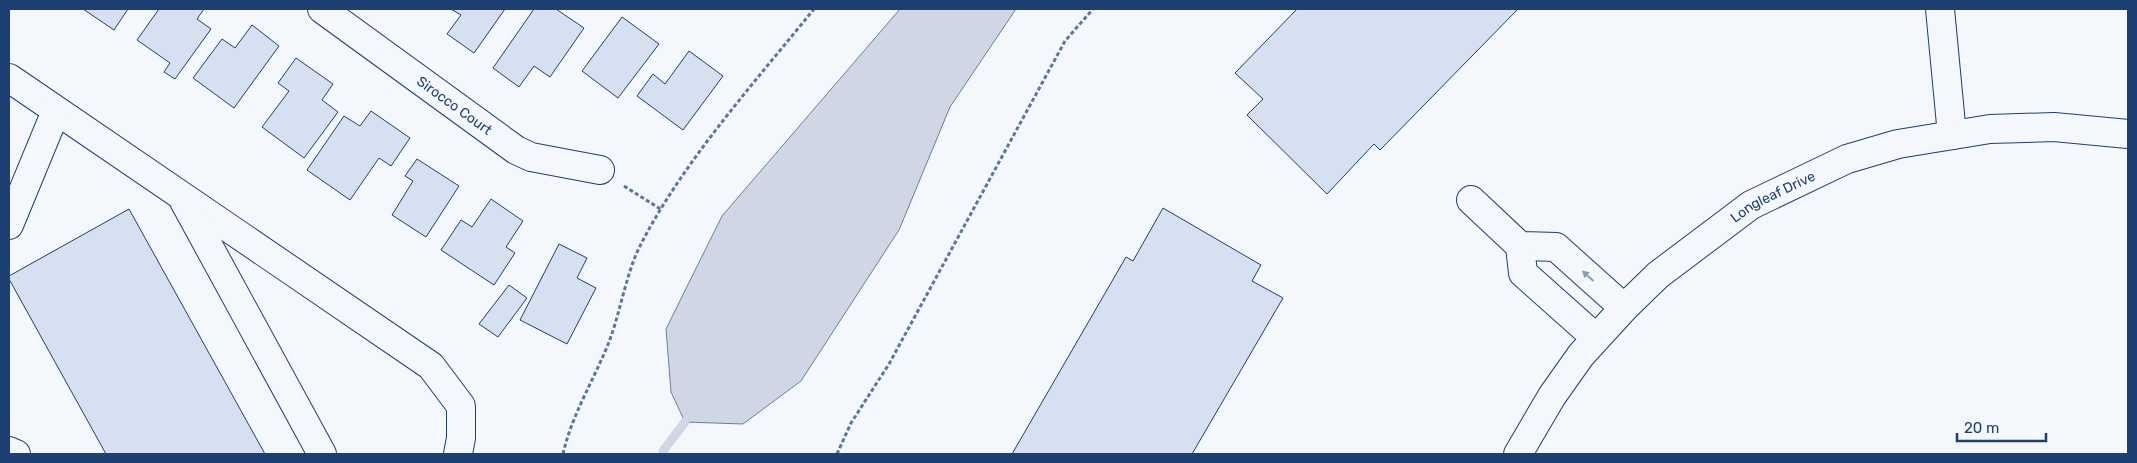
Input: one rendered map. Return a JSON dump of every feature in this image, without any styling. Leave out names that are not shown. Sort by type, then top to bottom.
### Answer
[{"type":"street","name":"Sirocco Court","points":[[322,9],[516,150],[531,157],[600,170]]},
{"type":"street","points":[[1940,9],[1952,135]]},
{"type":"street","points":[[9,78],[431,366],[461,406],[461,438],[458,454]]},
{"type":"street","points":[[9,225],[56,111]]},
{"type":"street","name":"Longleaf Drive","points":[[1518,454],[1552,396],[1582,354],[1624,308],[1658,275],[1751,205],[1847,159],[1898,144],[1990,129],[2054,128],[2128,134]]},
{"type":"street","points":[[181,196],[322,454]]},
{"type":"street","points":[[1471,200],[1520,246],[1523,273],[1596,338]]},
{"type":"street","points":[[1520,246],[1556,247],[1624,308]]},
{"type":"street","points":[[9,451],[16,454]]},
{"type":"path","points":[[563,454],[580,403],[609,342],[639,249],[703,148],[814,9]]},
{"type":"path","points":[[837,454],[851,423],[890,364],[1065,41],[1093,9]]},
{"type":"path","points":[[600,170],[662,210]]},
{"type":"shaded area","points":[[900,9],[1016,9],[950,107],[899,230],[801,381],[743,424],[685,422],[671,392],[666,329],[722,216]]},
{"type":"building","points":[[83,9],[128,9],[114,30]]},
{"type":"building","points":[[159,9],[204,9],[197,19],[211,29],[175,79],[164,72],[170,63],[137,40]]},
{"type":"building","points":[[451,9],[505,9],[474,53],[447,34],[461,15]]},
{"type":"building","points":[[534,9],[556,9],[584,28],[550,77],[534,66],[519,87],[493,68]]},
{"type":"building","points":[[1297,9],[1518,9],[1380,150],[1374,144],[1327,194],[1247,115],[1263,99],[1235,73]]},
{"type":"building","points":[[622,17],[659,44],[618,98],[582,71]]},
{"type":"building","points":[[252,25],[279,46],[234,108],[193,78],[222,39],[235,48]]},
{"type":"building","points":[[689,51],[723,76],[683,130],[637,96],[653,74],[665,84]]},
{"type":"building","points":[[296,58],[333,84],[322,100],[338,112],[304,158],[262,127],[289,91],[278,83]]},
{"type":"building","points":[[371,111],[410,138],[391,166],[379,158],[350,200],[307,170],[344,116],[360,126]]},
{"type":"building","points":[[417,159],[459,186],[426,237],[392,215],[413,181],[405,176]]},
{"type":"building","points":[[491,199],[523,221],[506,247],[515,253],[494,285],[441,250],[461,220],[472,227]]},
{"type":"building","points":[[1163,208],[1261,265],[1252,281],[1283,298],[1192,454],[1012,454],[1126,257],[1133,261]]},
{"type":"building","points":[[129,209],[265,454],[106,454],[9,276]]},
{"type":"building","points":[[559,244],[587,258],[577,278],[596,288],[567,344],[520,320]]},
{"type":"building","points":[[509,285],[527,298],[498,337],[479,324]]},
{"type":"waterway","points":[[664,454],[663,451],[685,422]]}]
